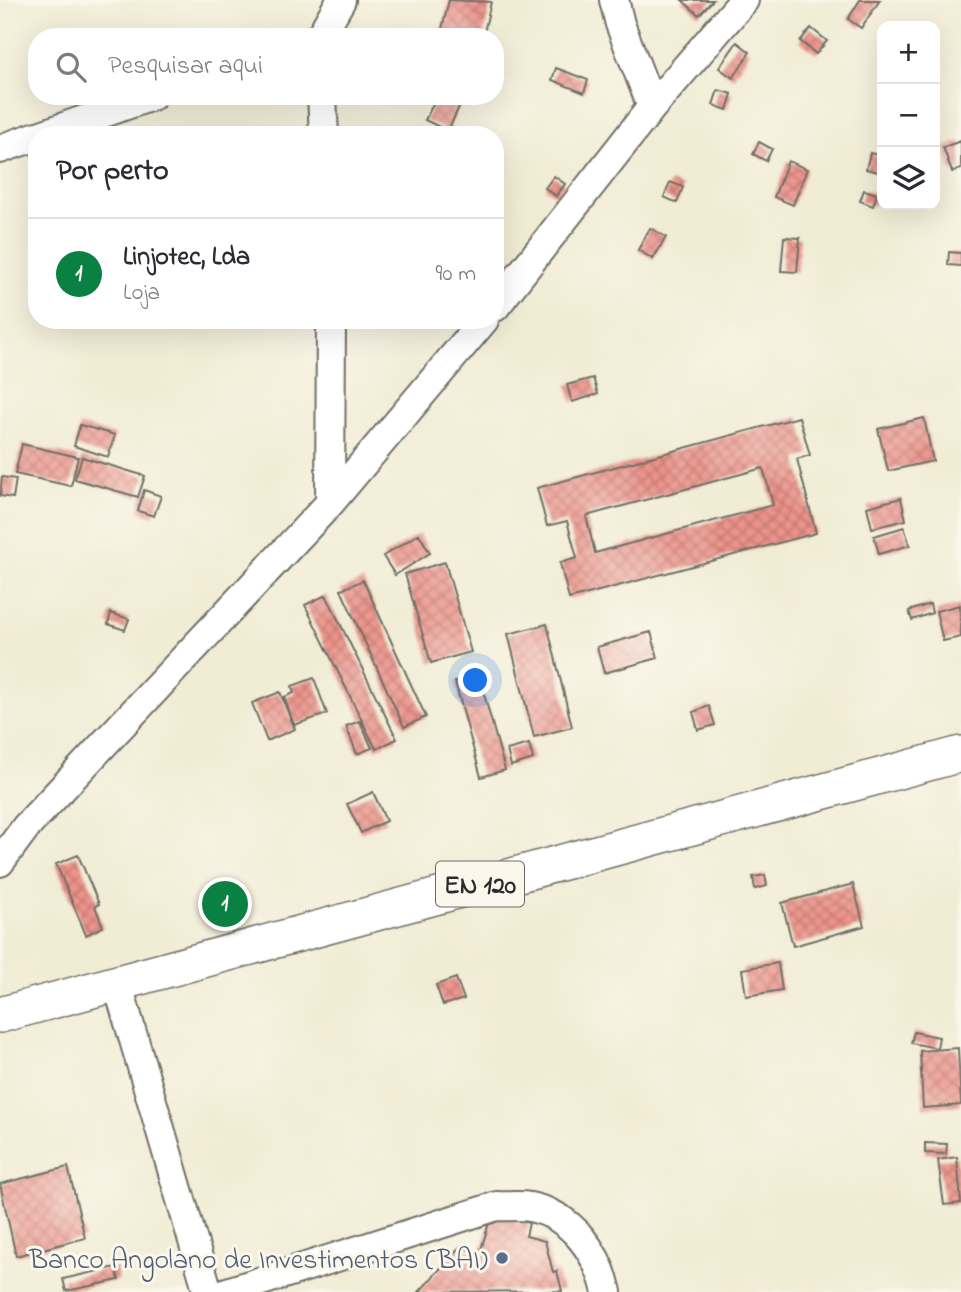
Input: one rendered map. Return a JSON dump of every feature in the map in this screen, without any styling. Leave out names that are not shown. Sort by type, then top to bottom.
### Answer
[{"type":"main road","name":"EN 120","points":[[0,1015],[961,754]]},
{"type":"street","points":[[324,28],[341,0]]},
{"type":"street","points":[[614,0],[620,24],[652,107]]},
{"type":"street","points":[[504,296],[652,107],[744,0]]},
{"type":"street","points":[[65,126],[126,105]]},
{"type":"street","points":[[322,105],[324,126]]},
{"type":"street","points":[[0,149],[28,139]]},
{"type":"street","points":[[330,503],[331,329]]},
{"type":"street","points":[[0,862],[26,827],[330,503],[476,329]]},
{"type":"street","points":[[117,982],[208,1292]]},
{"type":"street","points":[[227,1292],[497,1206],[530,1207],[562,1220],[582,1238],[596,1261],[607,1292]]},
{"type":"building","points":[[449,0],[491,2],[485,28],[442,28]]},
{"type":"building","points":[[682,0],[713,0],[699,15]]},
{"type":"building","points":[[860,0],[880,0],[861,28],[848,19]]},
{"type":"building","points":[[811,28],[827,41],[816,54],[800,41]]},
{"type":"building","points":[[737,42],[750,52],[733,78],[719,68]]},
{"type":"building","points":[[556,68],[588,80],[584,93],[552,80]]},
{"type":"building","points":[[718,90],[732,94],[727,110],[713,105]]},
{"type":"building","points":[[432,105],[460,105],[450,126],[438,126],[425,120]]},
{"type":"building","points":[[961,141],[961,169],[952,172],[943,147]]},
{"type":"building","points":[[759,142],[772,149],[766,161],[753,154]]},
{"type":"building","points":[[870,153],[877,155],[877,172],[866,169]]},
{"type":"building","points":[[788,161],[807,169],[793,205],[774,197]]},
{"type":"building","points":[[554,176],[565,184],[556,196],[545,188]]},
{"type":"building","points":[[670,182],[683,187],[677,203],[664,197]]},
{"type":"building","points":[[864,190],[877,194],[873,206],[860,201]]},
{"type":"building","points":[[650,228],[666,237],[653,259],[638,250]]},
{"type":"building","points":[[784,237],[800,238],[797,272],[781,271]]},
{"type":"building","points":[[949,252],[961,253],[961,266],[948,265]]},
{"type":"building","points":[[593,378],[598,394],[572,402],[567,385]]},
{"type":"building","points":[[799,417],[810,455],[797,459],[816,533],[569,599],[560,563],[577,558],[567,521],[547,526],[537,488]],"holes":[[[763,468],[773,505],[595,553],[586,516]]]},
{"type":"building","points":[[924,418],[933,461],[888,471],[878,429]]},
{"type":"building","points":[[80,425],[115,435],[108,457],[74,446]]},
{"type":"building","points":[[22,444],[78,457],[71,486],[15,474]]},
{"type":"building","points":[[82,457],[145,476],[138,497],[75,479]]},
{"type":"building","points":[[2,477],[16,479],[13,498],[0,496]]},
{"type":"building","points":[[144,490],[161,496],[154,516],[138,511]]},
{"type":"building","points":[[901,498],[906,520],[872,528],[867,507]]},
{"type":"building","points":[[904,527],[910,545],[879,554],[874,536]]},
{"type":"building","points":[[419,534],[430,553],[395,575],[383,556]]},
{"type":"building","points":[[445,562],[471,652],[431,663],[405,574]]},
{"type":"building","points":[[363,580],[426,717],[404,727],[341,590]]},
{"type":"building","points":[[326,595],[397,739],[376,749],[305,605]]},
{"type":"building","points":[[930,604],[932,613],[912,620],[909,611]]},
{"type":"building","points":[[960,605],[961,637],[943,641],[936,611]]},
{"type":"building","points":[[111,613],[129,619],[125,630],[108,624]]},
{"type":"building","points":[[547,624],[572,727],[534,737],[508,634]]},
{"type":"building","points":[[651,632],[658,658],[604,673],[597,647]]},
{"type":"building","points":[[479,676],[505,770],[481,777],[455,682]]},
{"type":"building","points":[[314,678],[327,714],[294,725],[284,697],[294,693],[292,686]]},
{"type":"building","points":[[280,692],[295,729],[267,741],[252,703]]},
{"type":"building","points":[[709,706],[715,725],[698,730],[693,712]]},
{"type":"building","points":[[360,721],[372,748],[357,754],[346,726]]},
{"type":"building","points":[[529,744],[533,759],[511,766],[507,750]]},
{"type":"building","points":[[373,792],[386,821],[361,833],[347,804]]},
{"type":"building","points":[[78,855],[99,904],[95,906],[103,927],[86,935],[56,864]]},
{"type":"building","points":[[765,875],[767,886],[755,889],[753,877]]},
{"type":"building","points":[[853,884],[864,926],[793,946],[782,903]]},
{"type":"building","points":[[778,963],[782,990],[746,996],[742,969]]},
{"type":"building","points":[[456,978],[464,999],[443,1005],[436,985]]},
{"type":"building","points":[[914,1032],[939,1037],[937,1048],[911,1043]]},
{"type":"building","points":[[958,1048],[961,1105],[923,1108],[920,1051]]},
{"type":"building","points":[[925,1143],[947,1144],[946,1154],[925,1153]]},
{"type":"building","points":[[957,1157],[961,1203],[944,1205],[938,1160]]},
{"type":"building","points":[[68,1167],[85,1238],[16,1256],[0,1184]]},
{"type":"building","points":[[492,1213],[529,1223],[526,1236],[545,1241],[553,1272],[557,1271],[562,1291],[419,1292],[460,1247],[480,1253]]},
{"type":"building","points":[[116,1267],[119,1280],[66,1291],[63,1279]]},
{"type":"place","name":"Linjotec, Lda","points":[[225,904]]},
{"type":"place","name":"Banco Angolano de Investimentos (BAI)","points":[[502,1258]]}]
